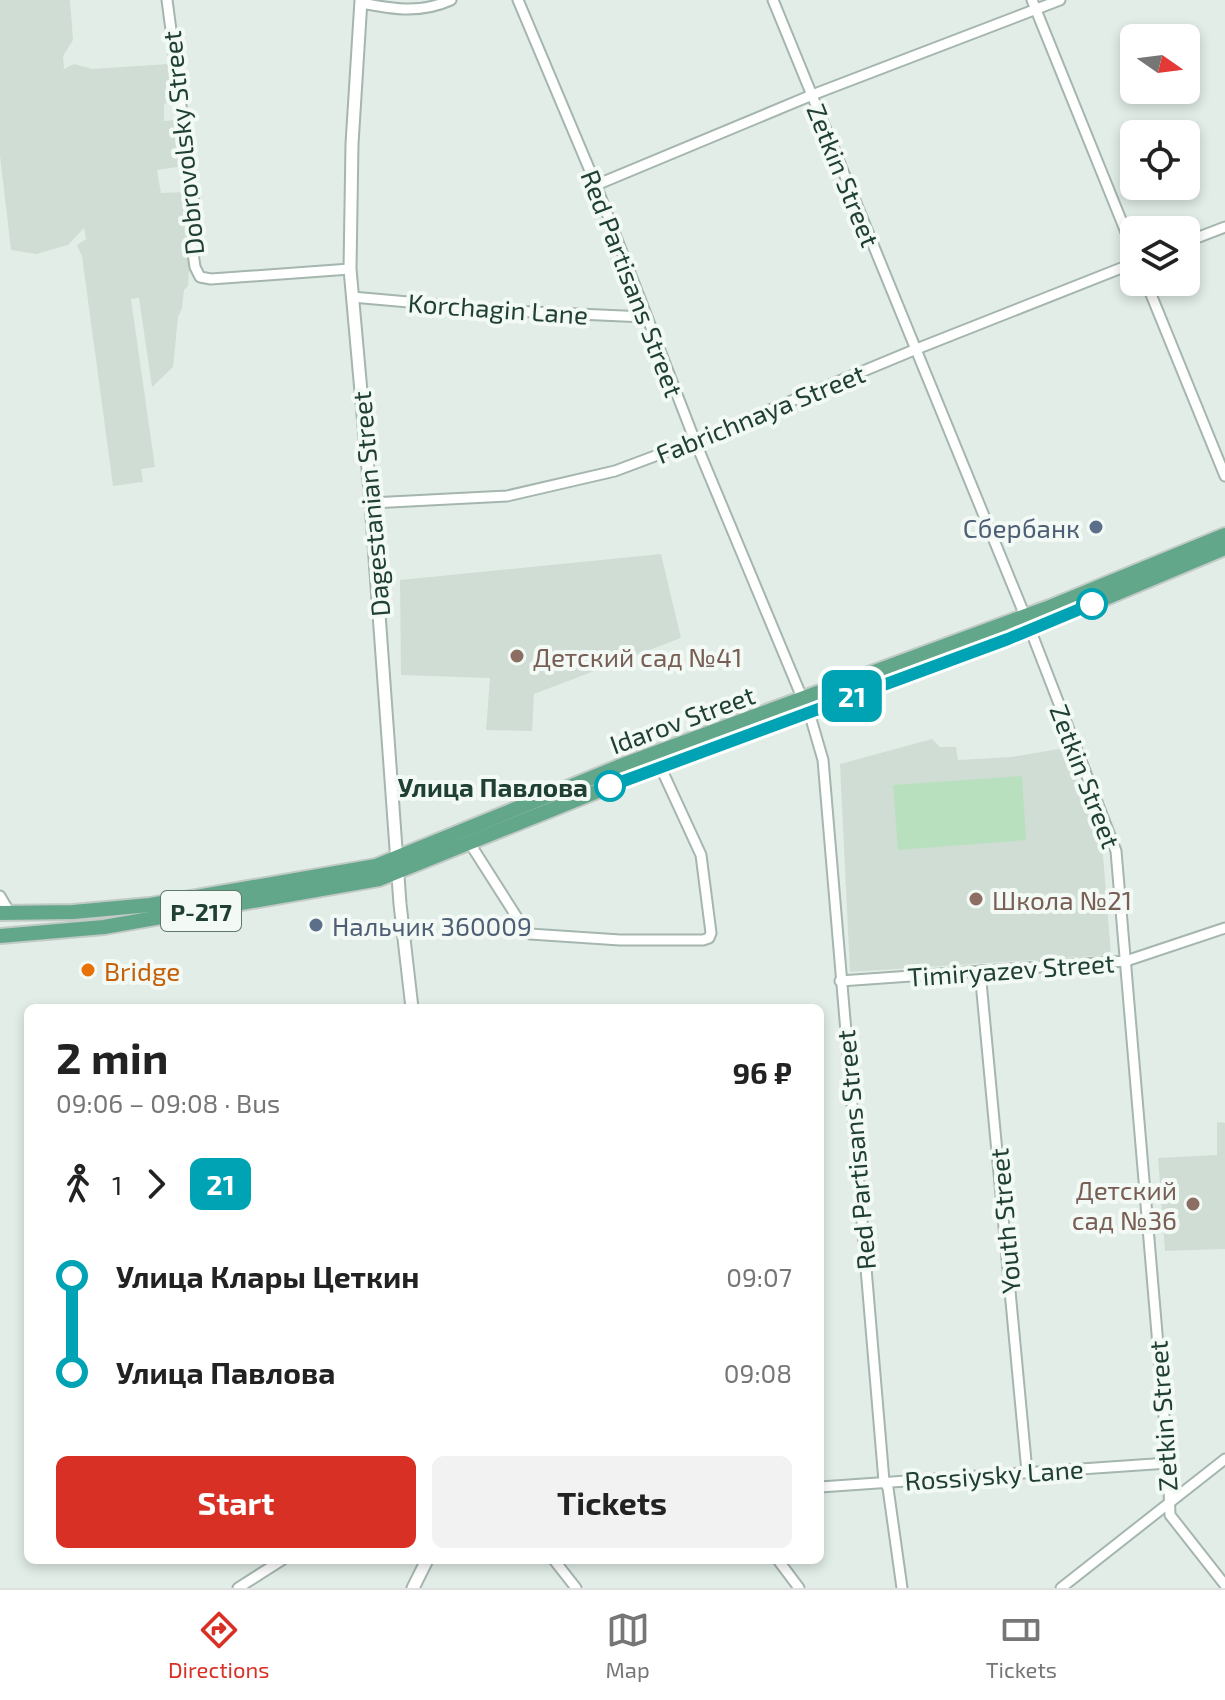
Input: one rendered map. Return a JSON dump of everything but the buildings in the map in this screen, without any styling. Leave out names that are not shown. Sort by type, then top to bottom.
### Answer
[{"type":"main road","name":"Idarov Street","points":[[1028,623],[1225,535]]},
{"type":"main road","name":"Idarov Street","points":[[5,913],[73,912],[150,905],[399,864],[469,842],[806,706],[1225,548]]},
{"type":"main road","name":"Idarov Street","points":[[0,936],[104,927],[339,887],[399,864],[628,763],[806,706]]},
{"type":"street","name":"Dobrovolsky Street","points":[[167,0],[195,211],[192,246],[200,277],[211,279],[350,269]]},
{"type":"street","points":[[361,1],[406,10],[425,9],[451,0]]},
{"type":"street","name":"Red Partisans Street","points":[[518,0],[596,185],[695,441],[806,706],[823,760],[884,1481],[888,1488],[902,1588]]},
{"type":"street","name":"Zetkin Street","points":[[773,0],[1028,623],[1116,851],[1168,1463],[1167,1503],[1170,1515],[1225,1585]]},
{"type":"street","points":[[596,185],[1034,5],[1060,0]]},
{"type":"street","name":"Dagestanian Street","points":[[361,1],[352,144],[350,269],[412,1004]]},
{"type":"street","points":[[1034,5],[1120,217]]},
{"type":"street","points":[[1200,237],[1225,227]]},
{"type":"street","name":"Fabrichnaya Street","points":[[371,503],[507,496],[615,471],[1120,269]]},
{"type":"street","points":[[1152,296],[1225,476]]},
{"type":"street","name":"Korchagin Lane","points":[[352,297],[511,311],[645,317]]},
{"type":"street","points":[[469,842],[530,934],[620,940],[709,938],[711,933],[701,855],[660,766]]},
{"type":"street","points":[[0,896],[5,913]]},
{"type":"street","name":"Timiryazev Street","points":[[840,981],[1126,961],[1225,928]]},
{"type":"street","name":"Youth Street","points":[[980,971],[1027,1472]]},
{"type":"street","points":[[1061,1588],[1225,1459]]},
{"type":"street","name":"Rossiysky Lane","points":[[824,1487],[1168,1463]]},
{"type":"street","points":[[238,1588],[276,1564]]},
{"type":"street","points":[[413,1588],[425,1564]]},
{"type":"street","points":[[557,1564],[576,1588]]},
{"type":"street","points":[[781,1564],[799,1588]]},
{"type":"shaded area","points":[[0,0],[70,0],[73,40],[63,56],[64,69],[74,64],[92,69],[168,64],[171,101],[164,104],[164,121],[175,120],[184,166],[157,170],[161,193],[184,192],[190,256],[188,286],[184,290],[178,317],[173,367],[152,387],[139,298],[131,299],[155,467],[141,469],[143,482],[113,486],[82,256],[77,245],[86,239],[84,228],[68,245],[36,254],[11,250],[0,156]]},
{"type":"shaded area","name":"Детский сад №41","points":[[661,554],[681,638],[534,694],[532,731],[486,730],[490,678],[401,675],[400,580]]},
{"type":"shaded area","name":"Школа №21","points":[[932,739],[940,747],[956,747],[958,760],[1011,757],[1065,748],[1102,843],[1111,955],[850,972],[840,764]]},
{"type":"shaded area","name":"Детский сад №36","points":[[1217,1122],[1225,1123],[1225,1249],[1165,1251],[1158,1158],[1217,1155]]},
{"type":"green space","points":[[1022,776],[1026,840],[898,850],[893,785]]},
{"type":"bus line","name":"21","points":[[610,786],[1008,639],[1092,604]]},
{"type":"place","name":"Сбербанк","points":[[1096,527]]},
{"type":"place","name":"Детский сад №41","points":[[517,656]]},
{"type":"place","name":"Улица Павлова","points":[[610,786]]},
{"type":"place","name":"Школа №21","points":[[976,899]]},
{"type":"place","name":"Нальчик 360009","points":[[316,925]]},
{"type":"place","name":"Bridge","points":[[88,970]]},
{"type":"place","name":"Детский сад №36","points":[[1193,1204]]}]
